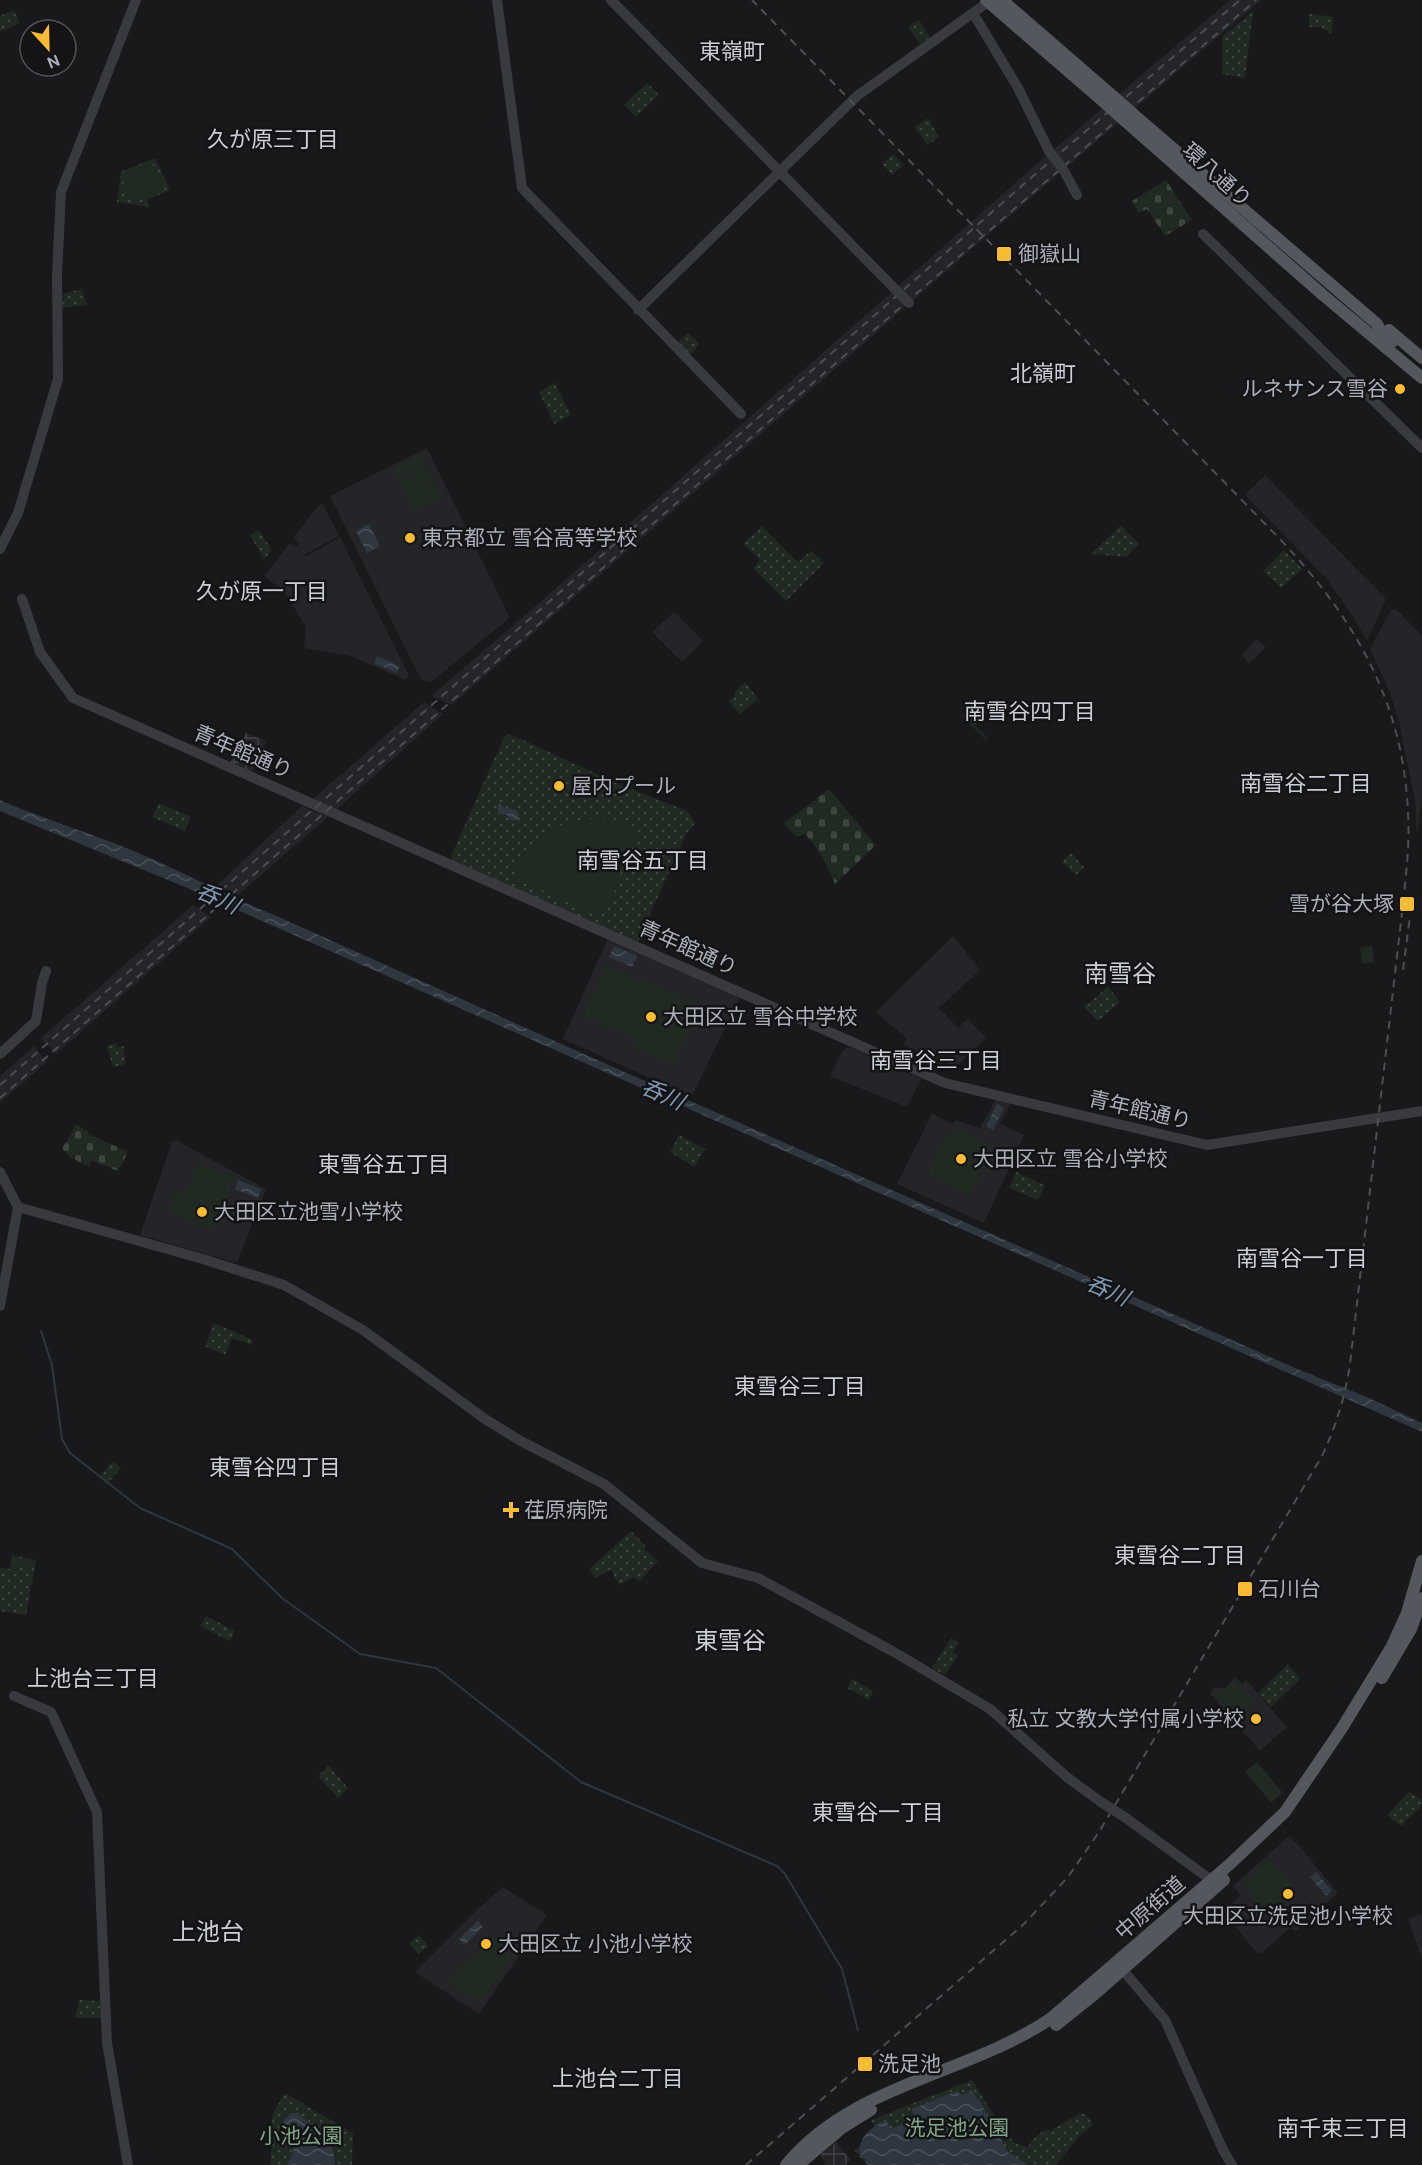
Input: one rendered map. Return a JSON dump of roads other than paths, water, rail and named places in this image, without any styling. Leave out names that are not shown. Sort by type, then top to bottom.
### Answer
[{"type":"main road","name":"環八通り","points":[[1002,0],[1323,295],[1422,368]]},
{"type":"main road","name":"環八通り","points":[[988,1],[1109,100]]},
{"type":"main road","name":"環八通り","points":[[1128,117],[1377,324],[1382,334],[1422,378]]},
{"type":"main road","points":[[1323,295],[1364,339],[1422,389]]},
{"type":"main road","points":[[1377,324],[1389,330],[1422,358]]},
{"type":"main road","name":"中原街道","points":[[798,2165],[829,2138],[857,2118],[1038,2036],[1080,2006],[1215,1882],[1296,1799],[1392,1646],[1407,1613],[1422,1561]]},
{"type":"main road","name":"中原街道","points":[[786,2165],[807,2144],[850,2112],[1018,2038],[1041,2025],[1279,1830],[1300,1806],[1398,1654],[1411,1629],[1422,1598]]},
{"type":"street","points":[[0,549],[18,513],[58,379],[57,316],[61,192],[136,0]]},
{"type":"street","points":[[497,0],[522,189],[741,414]]},
{"type":"street","points":[[611,0],[909,303]]},
{"type":"street","points":[[638,310],[857,96],[988,1]]},
{"type":"street","points":[[973,13],[1018,88],[1049,151],[1063,169],[1077,195]]},
{"type":"street","points":[[1203,234],[1422,448]]},
{"type":"street","name":"青年館通り","points":[[22,599],[40,652],[73,698],[940,1081],[1207,1145],[1422,1111]]},
{"type":"street","points":[[0,1054],[36,1021],[46,971]]},
{"type":"street","points":[[0,1172],[18,1207],[0,1306]]},
{"type":"street","points":[[18,1207],[203,1259],[284,1285],[363,1330],[485,1419],[519,1440],[604,1484],[702,1563],[758,1578],[894,1652],[990,1709],[1068,1778],[1215,1882]]},
{"type":"street","points":[[14,1696],[51,1712],[98,1812],[107,2043],[128,2165]]},
{"type":"street","points":[[1122,1969],[1165,2020],[1204,2109],[1232,2165]]},
{"type":"water","points":[[369,524],[380,546],[367,553],[356,531]]},
{"type":"water","points":[[377,656],[400,666],[397,673],[374,663]]},
{"type":"water","name":"呑川","points":[[0,800],[134,851],[613,1067],[1302,1371],[1367,1397],[1422,1423],[1422,1432],[185,887],[0,811]]},
{"type":"water","points":[[500,804],[516,810],[519,815],[518,819],[512,821],[507,815],[498,814]]},
{"type":"water","points":[[614,946],[637,956],[632,967],[609,957]]},
{"type":"water","points":[[997,1104],[1004,1108],[993,1130],[986,1126]]},
{"type":"water","points":[[238,1180],[261,1189],[258,1198],[235,1189]]},
{"type":"water","points":[[1316,1872],[1332,1891],[1326,1896],[1310,1877]]},
{"type":"water","points":[[478,1921],[483,1927],[465,1945],[459,1939]]},
{"type":"water","name":"洗足池","points":[[957,2091],[961,2095],[971,2091],[979,2100],[1008,2152],[1028,2165],[869,2165],[859,2152],[864,2136],[876,2126],[886,2120],[891,2129],[915,2119],[912,2109]]},
{"type":"water","points":[[298,2113],[310,2124],[315,2123],[324,2132],[332,2147],[335,2165],[287,2165],[294,2142],[292,2134],[283,2121],[290,2114]]},
{"type":"waterway","points":[[41,1331],[52,1365],[62,1439],[70,1453],[140,1508],[232,1549],[282,1598],[360,1654],[436,1668],[581,1782],[777,1866],[785,1874],[842,1969],[858,2030]]},
{"type":"railway","points":[[746,2165],[1024,1924],[1068,1877],[1099,1832],[1322,1456],[1332,1434],[1350,1364],[1403,904],[1408,836],[1404,772],[1396,733],[1384,696],[1351,629],[1329,597],[1277,536],[752,0]]},
{"type":"railway","points":[[0,1085],[1033,176],[1240,0]]},
{"type":"railway","points":[[0,1098],[821,376],[1256,0]]},
{"type":"railway","points":[[1403,970],[1410,916]]},
{"type":"place","name":"御嶽山","points":[[1004,254]]},
{"type":"place","name":"ルネサンス雪谷","points":[[1400,389]]},
{"type":"place","name":"東京都立 雪谷高等学校","points":[[410,538]]},
{"type":"place","name":"屋内プール","points":[[559,786]]},
{"type":"place","name":"雪が谷大塚","points":[[1407,904]]},
{"type":"place","name":"大田区立 雪谷中学校","points":[[651,1017]]},
{"type":"place","name":"大田区立 雪谷小学校","points":[[961,1159]]},
{"type":"place","name":"大田区立池雪小学校","points":[[202,1212]]},
{"type":"place","name":"荏原病院","points":[[511,1510]]},
{"type":"place","name":"石川台","points":[[1245,1589]]},
{"type":"place","name":"私立 文教大学付属小学校","points":[[1256,1719]]},
{"type":"place","name":"大田区立洗足池小学校","points":[[1288,1894]]},
{"type":"place","name":"大田区立 小池小学校","points":[[486,1944]]},
{"type":"place","name":"洗足池","points":[[865,2064]]},
{"type":"district","name":"東嶺町","points":[[732,51]]},
{"type":"district","name":"久が原三丁目","points":[[273,139]]},
{"type":"district","name":"北嶺町","points":[[1043,373]]},
{"type":"district","name":"久が原一丁目","points":[[262,591]]},
{"type":"district","name":"南雪谷四丁目","points":[[1030,711]]},
{"type":"district","name":"南雪谷二丁目","points":[[1306,783]]},
{"type":"district","name":"南雪谷五丁目","points":[[643,860]]},
{"type":"district","name":"南雪谷","points":[[1120,974]]},
{"type":"district","name":"南雪谷三丁目","points":[[936,1060]]},
{"type":"district","name":"東雪谷五丁目","points":[[384,1164]]},
{"type":"district","name":"南雪谷一丁目","points":[[1302,1258]]},
{"type":"district","name":"東雪谷三丁目","points":[[800,1386]]},
{"type":"district","name":"東雪谷四丁目","points":[[275,1467]]},
{"type":"district","name":"東雪谷二丁目","points":[[1180,1555]]},
{"type":"district","name":"東雪谷","points":[[730,1641]]},
{"type":"district","name":"上池台三丁目","points":[[93,1678]]},
{"type":"district","name":"東雪谷一丁目","points":[[878,1812]]},
{"type":"district","name":"上池台","points":[[208,1932]]},
{"type":"district","name":"上池台二丁目","points":[[618,2078]]},
{"type":"district","name":"南千束三丁目","points":[[1343,2128]]},
{"type":"park label","name":"洗足池公園","points":[[957,2128]]},
{"type":"park label","name":"小池公園","points":[[301,2136]]}]
